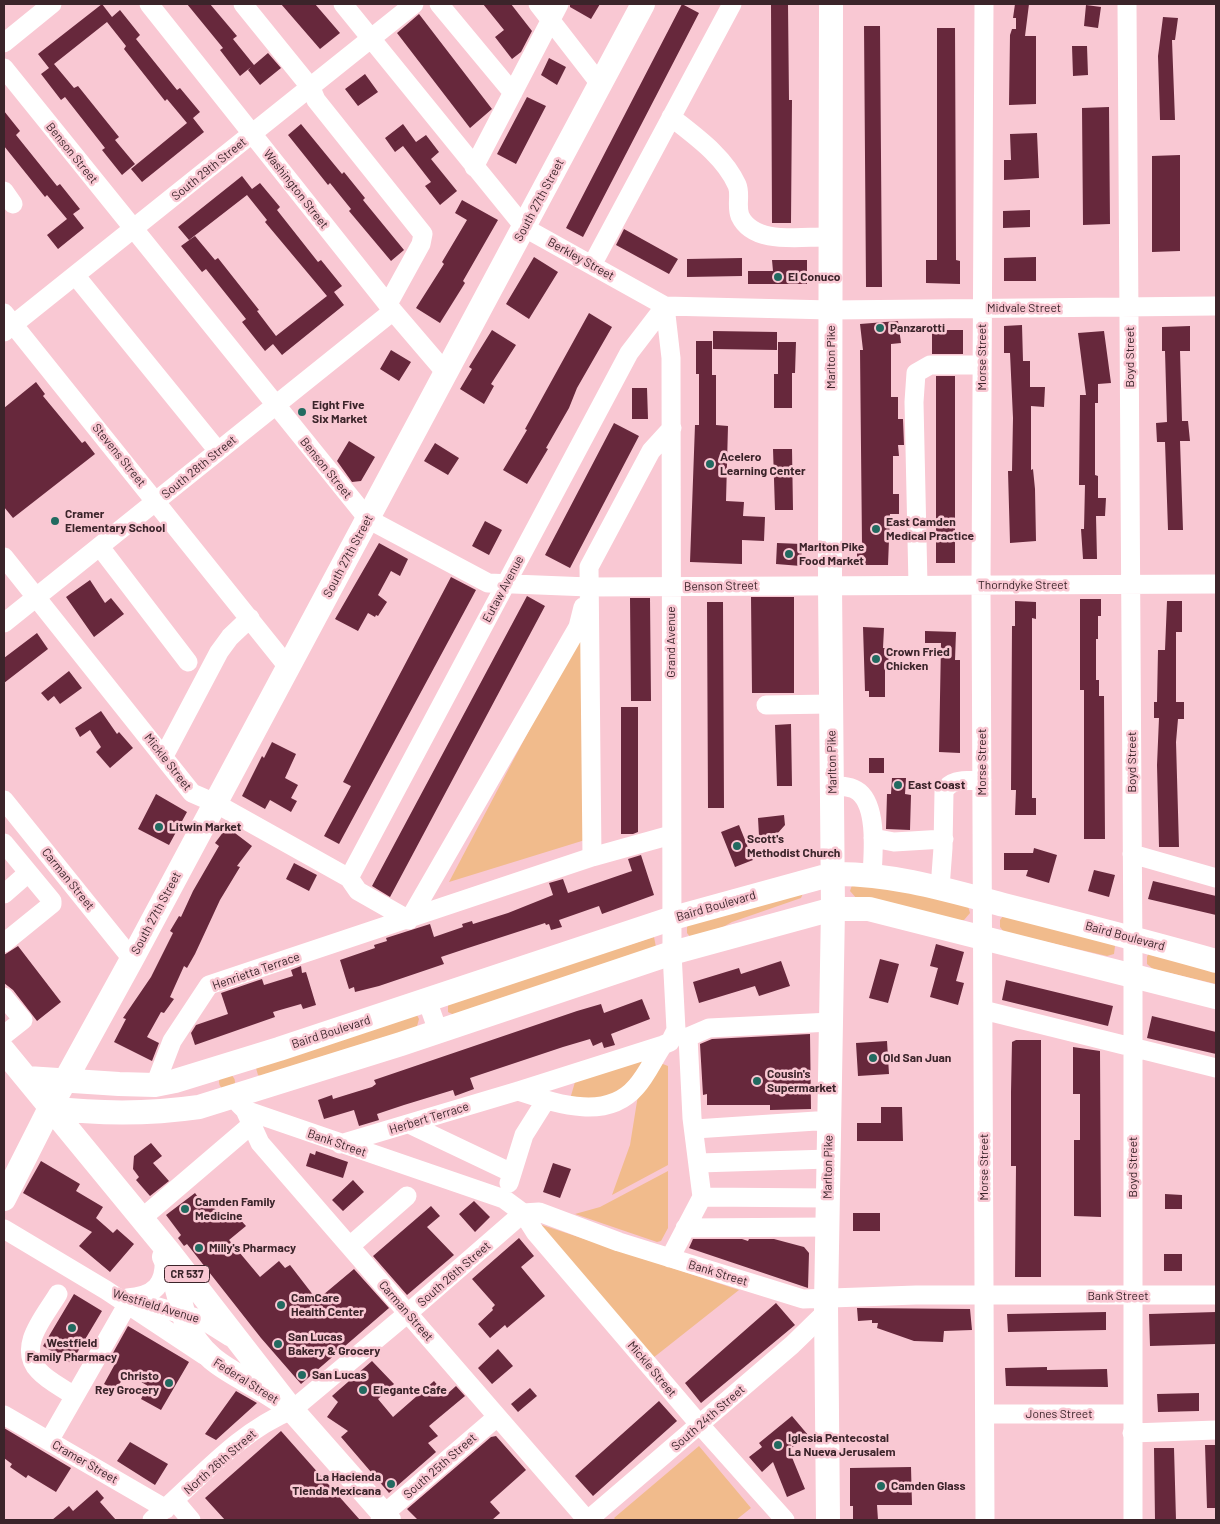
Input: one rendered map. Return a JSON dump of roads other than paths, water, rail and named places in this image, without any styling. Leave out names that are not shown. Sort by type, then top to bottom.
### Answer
[{"type":"main road","name":"South 27th Street","points":[[4,1199],[50,1108],[525,228],[643,4]]},
{"type":"main road","name":"Marlton Pike","points":[[828,1520],[826,1305],[833,909],[830,585],[831,4]]},
{"type":"main road","name":"Baird Boulevard","points":[[27,1078],[155,1085],[225,1066],[673,918],[833,874],[872,876],[940,888],[1132,937],[1216,961]]},
{"type":"main road","points":[[50,1108],[86,1112],[174,1110],[239,1105],[438,1032],[672,952],[833,909],[869,909],[1216,997]]},
{"type":"main road","name":"Federal Street","points":[[4,1051],[253,1358],[292,1410],[384,1518]]},
{"type":"main road","points":[[225,1066],[236,1068],[242,1076],[243,1086],[239,1105]]},
{"type":"main road","name":"Federal Street","points":[[118,1192],[164,1257],[184,1314],[196,1340],[210,1359],[267,1392],[292,1410]]},
{"type":"street","points":[[4,42],[52,4]]},
{"type":"street","name":"Washington Street","points":[[149,4],[390,308],[446,373]]},
{"type":"street","points":[[243,4],[311,88],[316,100],[423,234],[421,244],[390,308]]},
{"type":"street","name":"Berkley Street","points":[[344,4],[525,228],[665,306],[831,310]]},
{"type":"street","name":"South 29th Street","points":[[7,323],[75,275],[414,4]]},
{"type":"street","points":[[439,4],[513,93]]},
{"type":"street","points":[[538,4],[554,12],[600,84]]},
{"type":"street","points":[[592,265],[732,4]]},
{"type":"street","name":"Morse Street","points":[[984,4],[981,585],[985,1520]]},
{"type":"street","name":"Boyd Street","points":[[1128,4],[1133,1046],[1133,1520]]},
{"type":"street","points":[[474,167],[554,12]]},
{"type":"street","name":"Benson Street","points":[[4,68],[368,519],[488,583],[589,587],[830,585]]},
{"type":"street","points":[[670,117],[702,142],[723,164],[738,187],[738,213],[745,226],[758,235],[830,237]]},
{"type":"street","points":[[75,275],[218,451]]},
{"type":"street","name":"Grand Avenue","points":[[665,306],[671,358],[672,428],[671,835],[673,918]]},
{"type":"street","name":"Eutaw Avenue","points":[[349,878],[629,353],[665,306]]},
{"type":"street","name":"Midvale Street","points":[[831,310],[1216,306]]},
{"type":"street","name":"South 28th Street","points":[[4,622],[275,406],[390,308]]},
{"type":"street","name":"Stevens Street","points":[[7,323],[156,501],[288,667]]},
{"type":"street","points":[[918,585],[914,402],[916,373],[930,365],[982,365]]},
{"type":"street","points":[[592,857],[588,567],[651,452],[672,428]]},
{"type":"street","points":[[100,547],[188,662]]},
{"type":"street","name":"Mickle Street","points":[[4,557],[192,793],[215,803],[349,878],[358,891],[409,920]]},
{"type":"street","name":"Thorndyke Street","points":[[830,585],[1216,584]]},
{"type":"street","points":[[409,920],[578,627],[589,587]]},
{"type":"street","points":[[164,756],[219,652],[230,637],[250,618]]},
{"type":"street","points":[[766,705],[831,704]]},
{"type":"street","points":[[940,888],[944,839],[944,792],[947,785],[952,782],[982,780]]},
{"type":"street","points":[[833,786],[848,787],[858,791],[866,800],[873,838],[872,876]]},
{"type":"street","name":"Carman Street","points":[[4,800],[132,959]]},
{"type":"street","name":"Henrietta Terrace","points":[[155,1085],[172,1041],[209,985],[409,920],[592,857],[671,835]]},
{"type":"street","points":[[873,838],[894,842],[944,839]]},
{"type":"street","points":[[4,843],[52,901],[52,904],[4,943]]},
{"type":"street","points":[[1132,854],[1216,878]]},
{"type":"street","points":[[40,888],[62,871]]},
{"type":"street","points":[[4,894],[28,873]]},
{"type":"street","points":[[518,1091],[565,1106],[606,1106],[621,1100],[636,1087],[663,1045],[670,1042],[676,1030],[672,952],[673,918]]},
{"type":"street","points":[[4,997],[23,1020],[4,1035]]},
{"type":"street","points":[[427,1000],[438,1032]]},
{"type":"street","points":[[983,1010],[1059,1031],[1133,1046],[1216,1068]]},
{"type":"street","points":[[670,1258],[702,1197],[695,1129],[692,1118],[688,1037],[709,1028],[831,1022]]},
{"type":"street","name":"Herbert Terrace","points":[[340,1144],[663,1045]]},
{"type":"street","points":[[504,1199],[524,1135],[546,1100]]},
{"type":"street","points":[[141,1219],[239,1105]]},
{"type":"street","name":"Carman Street","points":[[239,1105],[260,1143],[587,1520]]},
{"type":"street","name":"Bank Street","points":[[239,1105],[340,1144],[504,1199],[523,1214],[539,1212],[670,1258],[803,1300],[826,1305],[985,1295],[1216,1295]]},
{"type":"street","points":[[695,1129],[816,1121],[829,1122]]},
{"type":"street","points":[[409,1124],[512,1173]]},
{"type":"street","points":[[698,1163],[829,1159]]},
{"type":"street","points":[[350,1246],[406,1196]]},
{"type":"street","points":[[702,1197],[828,1198]]},
{"type":"street","name":"Mickle Street","points":[[523,1214],[535,1232],[700,1425],[785,1520]]},
{"type":"street","name":"South 26th Street","points":[[292,1410],[523,1214]]},
{"type":"street","points":[[685,1228],[827,1227]]},
{"type":"street","name":"Westfield Avenue","points":[[4,1229],[127,1302],[210,1359]]},
{"type":"street","points":[[49,1441],[127,1302],[155,1289],[164,1273],[164,1257]]},
{"type":"street","points":[[58,1294],[30,1342],[31,1360],[39,1371],[74,1396]]},
{"type":"street","name":"Westfield Avenue","points":[[127,1302],[184,1314],[213,1326],[233,1340],[253,1358]]},
{"type":"street","name":"South 24th Street","points":[[587,1520],[812,1328],[826,1305]]},
{"type":"street","name":"North 26th Street","points":[[164,1510],[230,1450],[273,1418],[292,1410]]},
{"type":"street","name":"Jones Street","points":[[985,1414],[1132,1414]]},
{"type":"street","name":"Cramer Street","points":[[4,1415],[164,1510],[191,1520]]},
{"type":"street","name":"South 25th Street","points":[[384,1518],[497,1417]]},
{"type":"street","points":[[1132,1433],[1216,1430]]},
{"type":"place","name":"El Conuco","points":[[778,277]]},
{"type":"place","name":"Panzarotti","points":[[880,328]]},
{"type":"place","name":"Eight Five Six Market","points":[[302,412]]},
{"type":"place","name":"Acelero Learning Center","points":[[710,464]]},
{"type":"place","name":"Cramer Elementary School","points":[[55,521]]},
{"type":"place","name":"East Camden Medical Practice","points":[[876,529]]},
{"type":"place","name":"Marlton Pike Food Market","points":[[789,554]]},
{"type":"place","name":"Crown Fried Chicken","points":[[876,659]]},
{"type":"place","name":"East Coast","points":[[898,785]]},
{"type":"place","name":"Litwin Market","points":[[159,827]]},
{"type":"place","name":"Scott's Methodist Church","points":[[737,846]]},
{"type":"place","name":"Old San Juan","points":[[873,1058]]},
{"type":"place","name":"Cousin's Supermarket","points":[[757,1081]]},
{"type":"place","name":"Camden Family Medicine","points":[[185,1209]]},
{"type":"place","name":"Milly's Pharmacy","points":[[199,1248]]},
{"type":"place","name":"CamCare Health Center","points":[[281,1305]]},
{"type":"place","name":"Westfield Family Pharmacy","points":[[72,1328]]},
{"type":"place","name":"San Lucas Bakery & Grocery","points":[[278,1344]]},
{"type":"place","name":"San Lucas","points":[[302,1375]]},
{"type":"place","name":"Christo Rey Grocery","points":[[169,1383]]},
{"type":"place","name":"Elegante Cafe","points":[[363,1390]]},
{"type":"place","name":"Iglesia Pentecostal La Nueva Jerusalem","points":[[778,1445]]},
{"type":"place","name":"La Hacienda Tienda Mexicana","points":[[391,1484]]},
{"type":"place","name":"Camden Glass","points":[[881,1486]]}]
